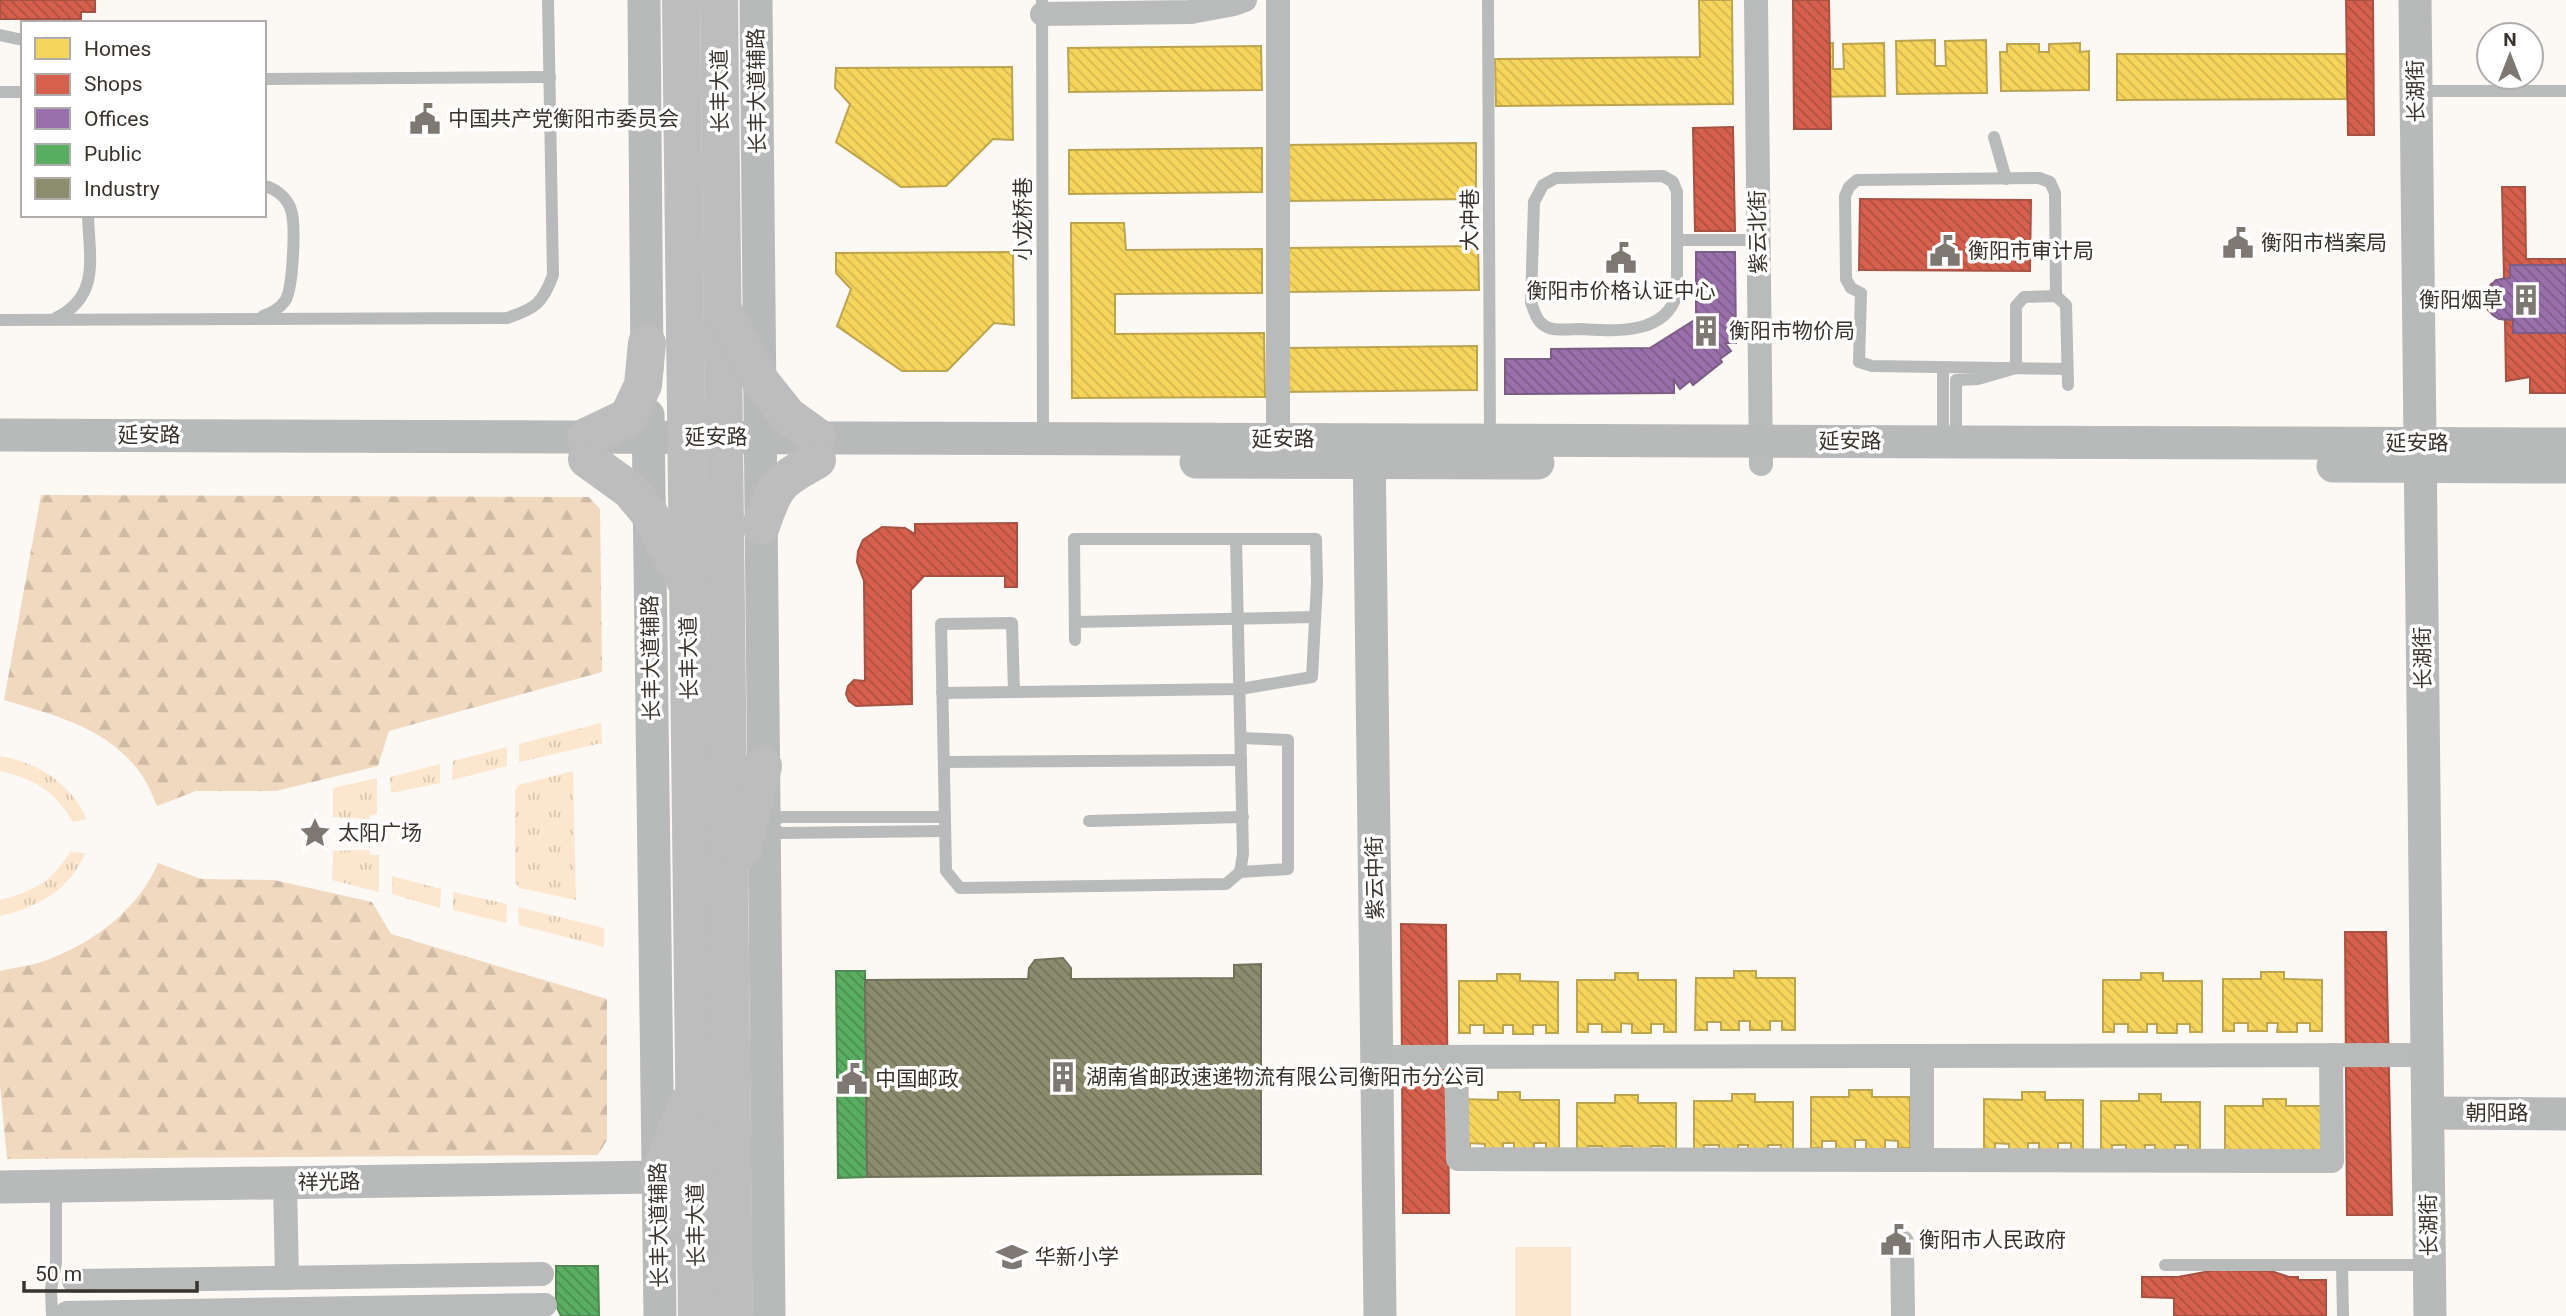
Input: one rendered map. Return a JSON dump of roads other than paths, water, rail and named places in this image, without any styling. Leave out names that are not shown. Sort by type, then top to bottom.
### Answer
[{"type":"main road","name":"长丰大道辅路","points":[[644,0],[660,1316]]},
{"type":"main road","name":"长丰大道","points":[[681,0],[688,586],[733,825],[694,1086],[697,1316]]},
{"type":"main road","name":"长丰大道","points":[[719,0],[723,310],[743,449],[729,900],[734,1316]]},
{"type":"main road","name":"长丰大道辅路","points":[[756,0],[761,382],[743,449],[761,526],[764,766]]},
{"type":"main road","name":"长湖街","points":[[2415,0],[2428,455],[2436,1113],[2446,1316]]},
{"type":"main road","name":"长湖街","points":[[2430,1316],[2436,1113],[2427,1055],[2431,0]]},
{"type":"main road","points":[[723,310],[761,382],[817,449],[772,494],[761,526]]},
{"type":"main road","points":[[647,343],[643,385],[628,417],[587,448],[630,490],[649,513],[688,586]]},
{"type":"main road","name":"延安路","points":[[0,435],[587,448]]},
{"type":"main road","name":"延安路","points":[[817,449],[1043,438],[1278,439],[1370,451],[1490,440],[1760,452],[1949,441],[2428,455],[2566,467]]},
{"type":"main road","name":"延安路","points":[[0,457],[587,448],[2428,455],[2566,443]]},
{"type":"main road","name":"紫云中街","points":[[1370,451],[1380,1316]]},
{"type":"main road","points":[[764,766],[733,825],[769,1316]]},
{"type":"main road","points":[[694,1086],[658,1177],[696,1242]]},
{"type":"main road","name":"朝阳路","points":[[2436,1113],[2566,1114]]},
{"type":"main road","name":"祥光路","points":[[0,1187],[658,1177]]},
{"type":"street","points":[[1042,7],[1191,12],[1245,0]]},
{"type":"street","points":[[1278,0],[1278,439]]},
{"type":"street","name":"紫云北街","points":[[1756,0],[1760,452]]},
{"type":"street","points":[[1457,1057],[1458,1159],[2332,1161],[2331,1055]]},
{"type":"street","points":[[1377,1057],[2427,1055]]},
{"type":"street","points":[[1922,1056],[1922,1160]]},
{"type":"street","points":[[285,1183],[287,1278]]},
{"type":"street","points":[[1902,1242],[1903,1316]]},
{"type":"street","points":[[74,1281],[542,1275]]},
{"type":"street","points":[[67,1316],[67,1313],[310,1312],[545,1305]]},
{"type":"lane","points":[[0,320],[507,318],[530,311],[546,295],[553,275],[548,0]]},
{"type":"lane","name":"大冲巷","points":[[1488,0],[1490,440]]},
{"type":"lane","name":"小龙桥巷","points":[[1042,7],[1043,438]]},
{"type":"lane","points":[[0,35],[21,40]]},
{"type":"lane","points":[[266,79],[550,77]]},
{"type":"lane","points":[[2432,92],[2566,91]]},
{"type":"lane","points":[[0,92],[21,92]]},
{"type":"lane","points":[[1994,137],[2006,179]]},
{"type":"lane","points":[[1663,176],[1673,182],[1677,192],[1677,240],[1677,294],[1673,308],[1647,326],[1628,331],[1550,328],[1536,318],[1531,302],[1534,202],[1543,185],[1556,178],[1663,176]]},
{"type":"lane","points":[[2056,296],[2055,193],[2050,182],[2039,178],[1857,180],[1849,187],[1845,196],[1846,279],[1851,288],[1861,293],[1859,362],[1872,366],[2067,369]]},
{"type":"lane","points":[[256,319],[275,312],[287,299],[292,281],[292,211],[284,198],[266,187]]},
{"type":"lane","points":[[52,320],[69,312],[82,297],[89,282],[88,217]]},
{"type":"lane","points":[[1677,240],[1758,240]]},
{"type":"lane","points":[[2016,368],[2015,306],[2024,297],[2056,296],[2066,305],[2068,385]]},
{"type":"lane","points":[[1942,367],[1949,441]]},
{"type":"lane","points":[[1949,441],[1956,380],[1978,379],[2016,368]]},
{"type":"lane","points":[[942,692],[1240,689],[1312,677],[1316,538],[1074,538],[1075,640]]},
{"type":"lane","points":[[1236,538],[1243,817],[1240,872]]},
{"type":"lane","points":[[1075,622],[1315,617]]},
{"type":"lane","points":[[1014,692],[1012,623],[941,624],[946,871],[960,888],[1226,884],[1240,872],[1288,869],[1288,740],[1241,738]]},
{"type":"lane","points":[[944,762],[1241,760]]},
{"type":"lane","points":[[733,825],[781,817],[945,817]]},
{"type":"lane","points":[[1089,821],[1243,817]]},
{"type":"lane","points":[[733,825],[780,833],[945,831]]},
{"type":"lane","points":[[52,1316],[51,1289],[56,1263],[56,1186]]},
{"type":"lane","points":[[2165,1265],[2430,1265]]},
{"type":"lane","points":[[2342,1265],[2343,1316]]},
{"type":"place","name":"中国共产党衡阳市委员会","points":[[425,119]]},
{"type":"place","name":"衡阳市档案局","points":[[2238,243]]},
{"type":"place","name":"衡阳市审计局","points":[[1945,251]]},
{"type":"place","name":"衡阳市价格认证中心","points":[[1621,258]]},
{"type":"place","name":"衡阳烟草","points":[[2526,300]]},
{"type":"place","name":"衡阳市物价局","points":[[1706,331]]},
{"type":"place","name":"太阳广场","points":[[315,833]]},
{"type":"place","name":"湖南省邮政速递物流有限公司衡阳市分公司","points":[[1063,1077]]},
{"type":"place","name":"中国邮政","points":[[852,1079]]},
{"type":"place","name":"衡阳市人民政府","points":[[1896,1240]]},
{"type":"place","name":"华新小学","points":[[1012,1257]]}]
